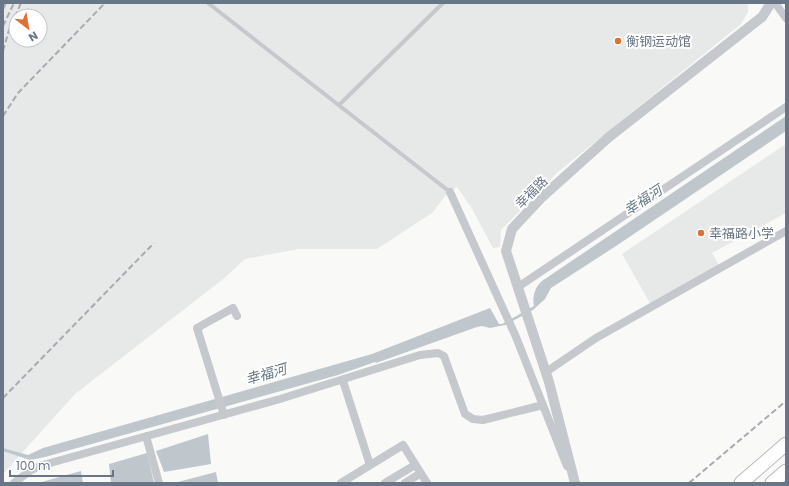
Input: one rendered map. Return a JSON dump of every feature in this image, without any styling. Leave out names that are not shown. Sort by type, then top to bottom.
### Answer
[{"type":"highway","points":[[741,483],[786,444]]},
{"type":"highway","points":[[772,483],[786,471]]},
{"type":"street","name":"幸福路","points":[[574,482],[546,372],[506,251],[512,229],[541,198],[609,137],[762,17],[771,3]]},
{"type":"street","points":[[775,3],[786,18]]},
{"type":"street","points":[[518,287],[786,107]]},
{"type":"street","points":[[450,192],[516,337],[574,482]]},
{"type":"street","points":[[546,372],[596,338],[786,231]]},
{"type":"street","points":[[224,415],[197,328],[233,308],[237,316]]},
{"type":"street","points":[[14,483],[31,470],[43,465],[343,381],[420,355],[438,353],[444,356],[448,363],[465,414],[473,419],[483,420],[543,405]]},
{"type":"street","points":[[343,381],[370,465]]},
{"type":"street","points":[[146,436],[159,483]]},
{"type":"street","points":[[341,483],[403,445],[427,483]]},
{"type":"street","points":[[385,483],[415,464]]},
{"type":"street","points":[[405,483],[421,473]]},
{"type":"lane","points":[[208,3],[450,192]]},
{"type":"lane","points":[[339,105],[443,3]]},
{"type":"shaded area","points":[[3,3],[748,3],[748,12],[741,24],[558,172],[501,230],[500,247],[493,248],[471,207],[457,187],[446,195],[432,213],[377,249],[299,249],[245,259],[222,280],[75,394],[3,474]]},
{"type":"shaded area","points":[[786,116],[786,131],[551,288],[545,299],[533,310],[505,325],[490,328],[482,326],[477,327],[338,375],[45,457],[30,460],[3,451],[3,448],[28,455],[43,448],[372,354],[490,308],[499,324],[502,324],[534,306],[533,299],[535,292],[542,281]]},
{"type":"shaded area","name":"幸福路小学","points":[[786,144],[786,213],[712,253],[720,267],[651,305],[622,254]]},
{"type":"shaded area","points":[[208,434],[211,464],[164,472],[156,451]]},
{"type":"shaded area","points":[[147,453],[154,483],[111,483],[109,464]]},
{"type":"shaded area","points":[[81,471],[83,483],[38,483]]},
{"type":"shaded area","points":[[216,472],[218,483],[174,483]]},
{"type":"railway","points":[[3,9],[6,3]]},
{"type":"railway","points":[[3,26],[14,3]]},
{"type":"railway","points":[[3,51],[9,30],[21,3]]},
{"type":"railway","points":[[3,116],[18,93],[105,3]]},
{"type":"railway","points":[[3,398],[154,243]]},
{"type":"railway","points":[[689,483],[786,401]]},
{"type":"place","name":"衡钢运动馆","points":[[618,41]]},
{"type":"place","name":"幸福路小学","points":[[701,233]]},
{"type":"water label","name":"幸福河","points":[[643,200]]},
{"type":"water label","name":"幸福河","points":[[266,374]]}]
